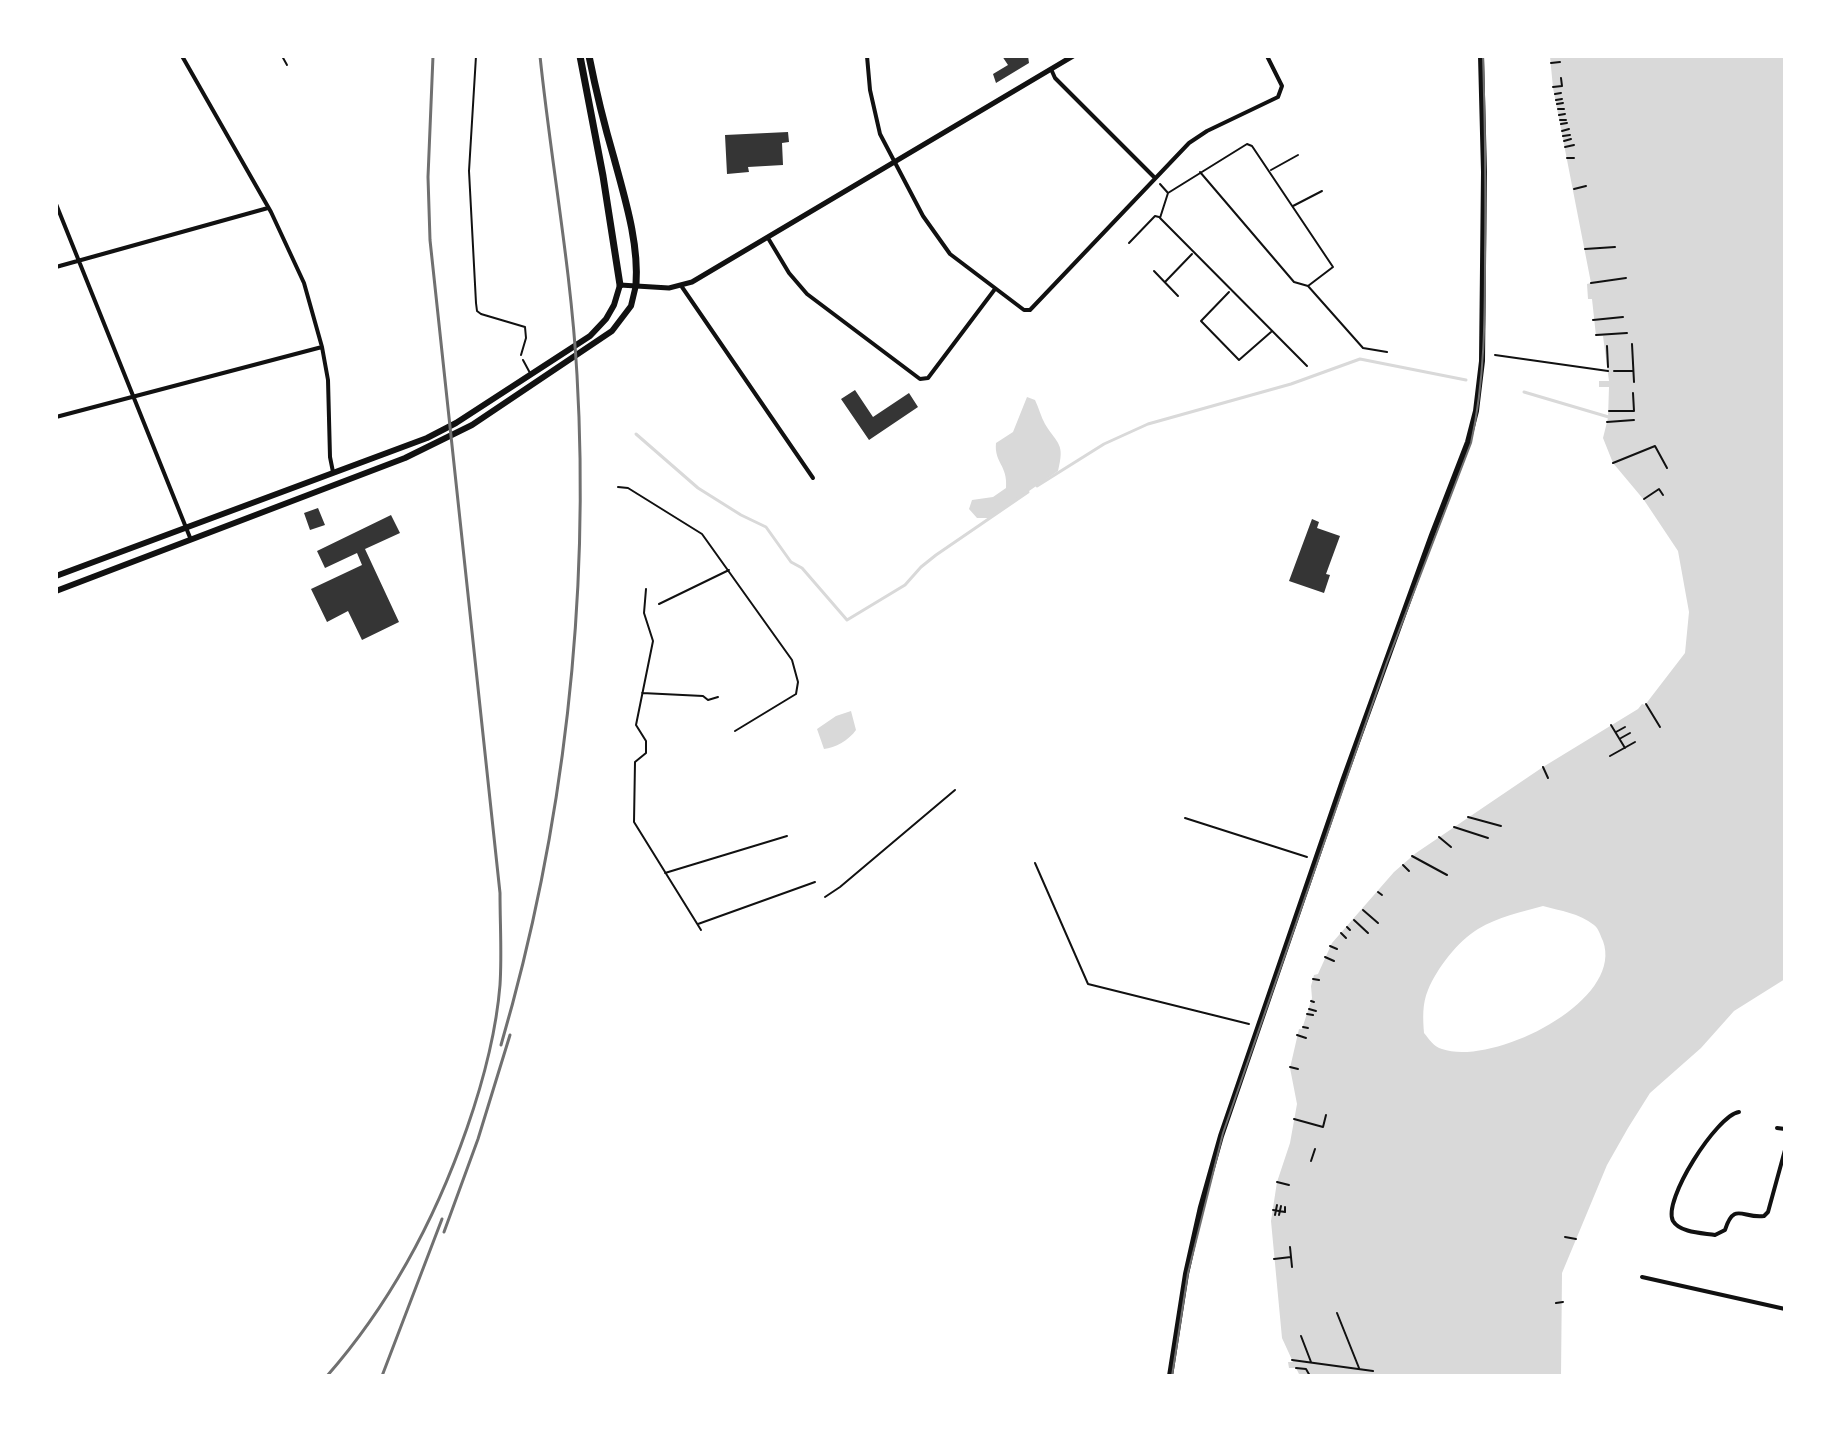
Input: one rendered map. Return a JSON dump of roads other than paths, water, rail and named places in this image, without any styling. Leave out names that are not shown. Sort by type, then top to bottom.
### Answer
[{"type":"highway","points":[[580,56],[620,285]]},
{"type":"highway","points":[[589,56],[597,100],[625,200],[635,250],[636,285]]},
{"type":"main road","points":[[1170,1376],[1189,1258],[1221,1136],[1343,781],[1473,422],[1482,361],[1484,168],[1481,56]]},
{"type":"main road","points":[[56,576],[427,438],[456,423],[596,331],[614,305],[620,285]]},
{"type":"main road","points":[[56,591],[405,458],[472,425],[612,331],[631,306],[636,285]]},
{"type":"street","points":[[182,56],[291,250],[304,283],[322,347],[330,405],[333,472]]},
{"type":"street","points":[[867,56],[875,118],[893,163],[943,246],[1024,310],[1030,310],[1154,177],[1197,137],[1278,97],[1282,86],[1267,56]]},
{"type":"street","points":[[620,285],[682,287],[1073,56]]},
{"type":"street","points":[[1051,69],[1057,80],[1154,177]]},
{"type":"street","points":[[56,204],[191,540]]},
{"type":"street","points":[[56,267],[268,208]]},
{"type":"street","points":[[768,238],[789,273],[807,294],[920,379],[928,378],[995,289]]},
{"type":"street","points":[[682,287],[813,478]]},
{"type":"street","points":[[56,417],[322,347]]},
{"type":"street","points":[[1739,1112],[1726,1117],[1693,1161],[1672,1207],[1677,1226],[1715,1235],[1725,1230],[1729,1217],[1734,1213],[1764,1216],[1768,1212],[1785,1150]]},
{"type":"street","points":[[1777,1128],[1785,1129]]},
{"type":"street","points":[[1642,1277],[1785,1309]]},
{"type":"lane","points":[[282,56],[287,65]]},
{"type":"lane","points":[[1495,355],[1608,371]]},
{"type":"lane","points":[[523,360],[531,374]]},
{"type":"lane","points":[[825,897],[955,790]]},
{"type":"waterway","points":[[1037,486],[1104,444],[1148,424],[1291,384],[1360,359],[1466,380]]},
{"type":"waterway","points":[[1524,392],[1612,418]]},
{"type":"waterway","points":[[636,434],[698,488],[766,527],[791,562],[802,568],[847,620],[905,585],[936,555],[1028,492]]},
{"type":"tram line","points":[[1172,1376],[1188,1273],[1223,1133],[1387,662],[1471,443],[1482,372],[1484,325],[1483,56]]},
{"type":"railway","points":[[327,1376],[391,1290],[441,1195],[467,1128],[483,1075],[500,985],[500,893],[430,240],[428,177],[433,56]]},
{"type":"railway","points":[[501,1045],[523,963],[556,797],[568,713],[579,544],[580,459],[574,335],[540,56]]},
{"type":"railway","points":[[444,1232],[478,1139],[510,1035]]},
{"type":"railway","points":[[382,1376],[442,1219]]}]
